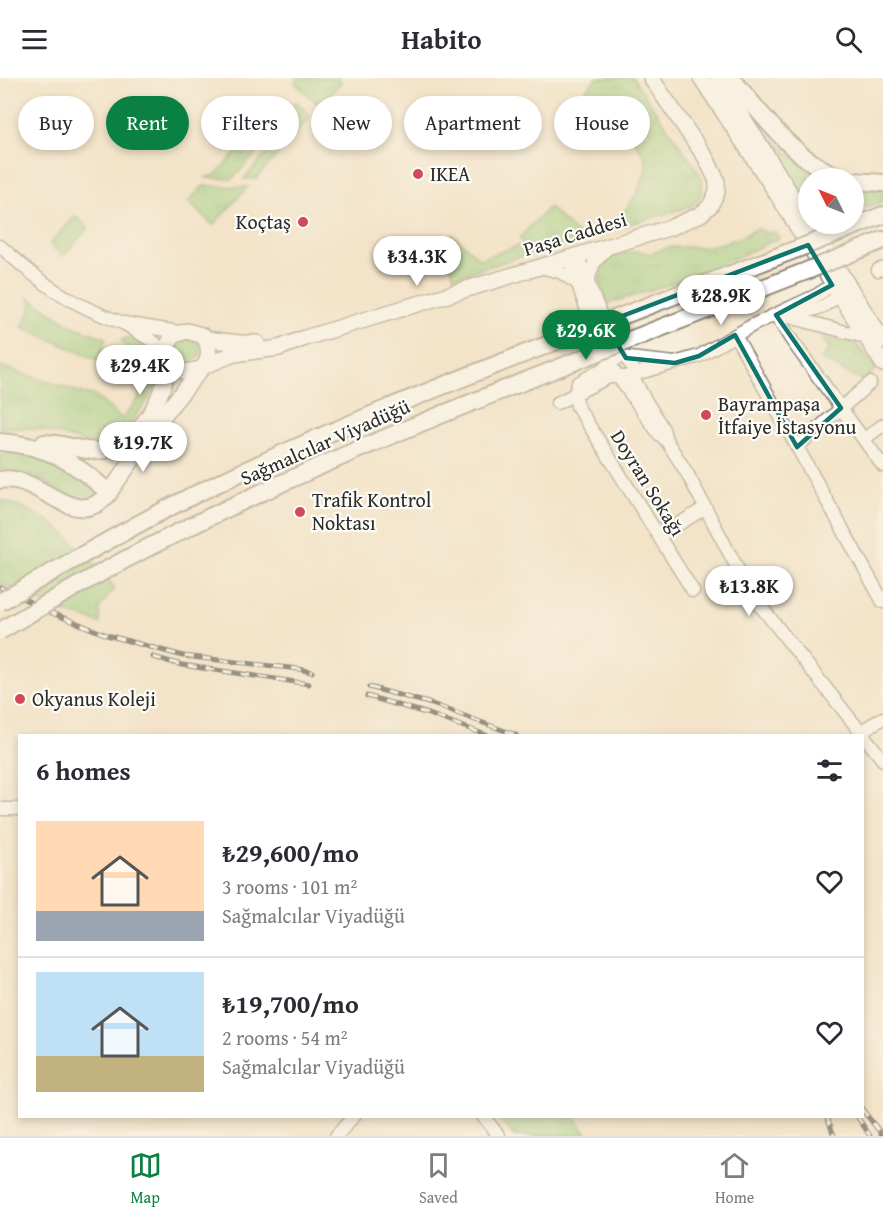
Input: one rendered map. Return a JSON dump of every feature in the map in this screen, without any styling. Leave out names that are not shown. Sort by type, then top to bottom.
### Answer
[{"type":"highway","points":[[731,78],[795,150],[820,168]]},
{"type":"highway","points":[[864,182],[883,183]]},
{"type":"highway","name":"Sağmalcılar Viyadüğü","points":[[0,602],[179,503],[279,456],[469,376],[883,215]]},
{"type":"highway","name":"Sağmalcılar Viyadüğü","points":[[0,631],[169,536],[293,477],[442,414],[883,240]]},
{"type":"highway","points":[[0,442],[32,446],[64,458],[84,471],[109,493],[94,506],[84,508],[62,502],[20,481],[6,478],[0,480]]},
{"type":"highway","points":[[32,446],[54,443],[81,450],[105,451],[124,442]]},
{"type":"main road","name":"Paşa Caddesi","points":[[203,367],[234,354],[279,348],[538,266],[672,227],[701,214],[711,206],[717,192],[717,180],[651,78]]},
{"type":"main road","points":[[701,78],[839,288],[883,341]]},
{"type":"main road","points":[[718,78],[769,156],[865,338],[883,364]]},
{"type":"main road","points":[[109,493],[170,406],[203,367],[209,353],[204,336],[179,332],[169,342],[167,348],[173,365],[185,372],[203,367]]},
{"type":"main road","name":"Paşa Caddesi","points":[[206,339],[252,343],[305,338]]},
{"type":"main road","points":[[124,442],[145,419],[158,400],[165,382],[169,358]]},
{"type":"street","points":[[0,246],[35,277],[62,296],[89,310],[123,323],[154,342],[169,358]]},
{"type":"street","points":[[582,283],[594,263],[609,246]]},
{"type":"street","points":[[573,257],[598,343],[610,365],[658,434],[666,440]]},
{"type":"street","points":[[538,266],[560,272],[582,283],[612,341],[632,366],[644,398],[663,429],[666,440],[755,600],[860,732],[883,718]]},
{"type":"street","points":[[557,403],[600,381],[618,376],[625,377],[699,356],[735,335],[781,316],[817,295],[839,288]]},
{"type":"street","points":[[781,316],[865,338]]},
{"type":"street","points":[[781,316],[790,338],[883,466]]},
{"type":"street","points":[[123,323],[179,332]]},
{"type":"street","points":[[735,335],[883,602]]},
{"type":"street","points":[[575,394],[578,383],[610,365],[616,358],[675,363]]},
{"type":"street","points":[[797,447],[870,383]]},
{"type":"street","name":"Doyran Sokağı","points":[[575,394],[577,406],[693,591]]},
{"type":"street","points":[[864,439],[883,425]]},
{"type":"street","points":[[659,536],[705,508]]},
{"type":"street","points":[[864,737],[883,760]]},
{"type":"street","points":[[0,809],[18,809]]},
{"type":"street","points":[[336,1136],[352,1118]]},
{"type":"street","points":[[485,1118],[499,1136]]},
{"type":"highlighted area","points":[[808,245],[832,285],[776,315],[841,408],[797,447],[735,335],[699,356],[675,363],[626,358],[604,323]]},
{"type":"green space","points":[[296,78],[338,78],[341,83],[329,96],[311,98],[295,83]]},
{"type":"green space","points":[[597,78],[633,78],[646,96],[580,96]]},
{"type":"green space","points":[[650,102],[700,174],[702,192],[692,206],[620,227],[616,222],[643,181],[646,165],[640,150],[650,150]]},
{"type":"green space","points":[[299,104],[308,113],[309,118],[299,130]]},
{"type":"green space","points":[[769,136],[805,168],[798,168],[798,194],[764,139]]},
{"type":"green space","points":[[248,150],[260,150],[232,179],[205,178],[215,175],[238,151],[243,155]]},
{"type":"green space","points":[[270,150],[281,150],[256,179],[244,179]]},
{"type":"green space","points":[[203,186],[248,187],[213,225],[188,202]]},
{"type":"green space","points":[[883,188],[883,201],[864,209],[864,189]]},
{"type":"green space","points":[[549,207],[578,235],[573,241],[454,277],[444,242],[452,234],[480,259],[524,244],[519,238]]},
{"type":"green space","points":[[75,216],[88,228],[63,256],[50,244]]},
{"type":"green space","points":[[757,228],[767,233],[776,232],[779,238],[701,274],[607,304],[600,277],[602,268],[613,256],[637,251],[649,254],[670,247],[703,247],[742,237]]},
{"type":"green space","points":[[29,298],[72,326],[106,338],[99,361],[22,327],[31,309]]},
{"type":"green space","points":[[133,335],[155,355],[159,376],[155,389],[147,402],[123,431],[113,439],[93,444],[35,429],[0,428],[0,366],[94,395],[122,419],[152,382],[156,368],[149,353],[129,350],[121,340]]},
{"type":"green space","points":[[182,337],[199,342],[201,355],[191,364],[178,361],[174,348]]},
{"type":"green space","points":[[820,337],[855,343],[877,368],[864,382],[821,359],[830,348]]},
{"type":"green space","points":[[0,454],[30,455],[52,462],[84,482],[96,491],[97,495],[88,501],[70,498],[41,480],[0,469]]},
{"type":"green space","points":[[0,500],[36,513],[64,533],[114,586],[100,607],[100,623],[51,608],[0,583]]},
{"type":"green space","points":[[500,1118],[575,1118],[589,1136],[514,1136]]},
{"type":"railway","points":[[0,587],[52,613],[107,635],[183,656],[312,672]]},
{"type":"railway","points":[[153,657],[182,665],[309,684]]},
{"type":"railway","points":[[369,687],[432,704],[513,734]]},
{"type":"railway","points":[[367,696],[429,714],[483,734]]},
{"type":"railway","points":[[864,1112],[883,1136]]},
{"type":"railway","points":[[828,1118],[834,1136]]},
{"type":"railway","points":[[858,1118],[870,1136]]},
{"type":"place","name":"IKEA","points":[[418,174]]},
{"type":"place","name":"Koçtaş","points":[[303,222]]},
{"type":"place","name":"Bayrampaşa İtfaiye İstasyonu","points":[[706,415]]},
{"type":"place","name":"Trafik Kontrol Noktası","points":[[300,512]]},
{"type":"place","name":"Okyanus Koleji","points":[[20,699]]}]
